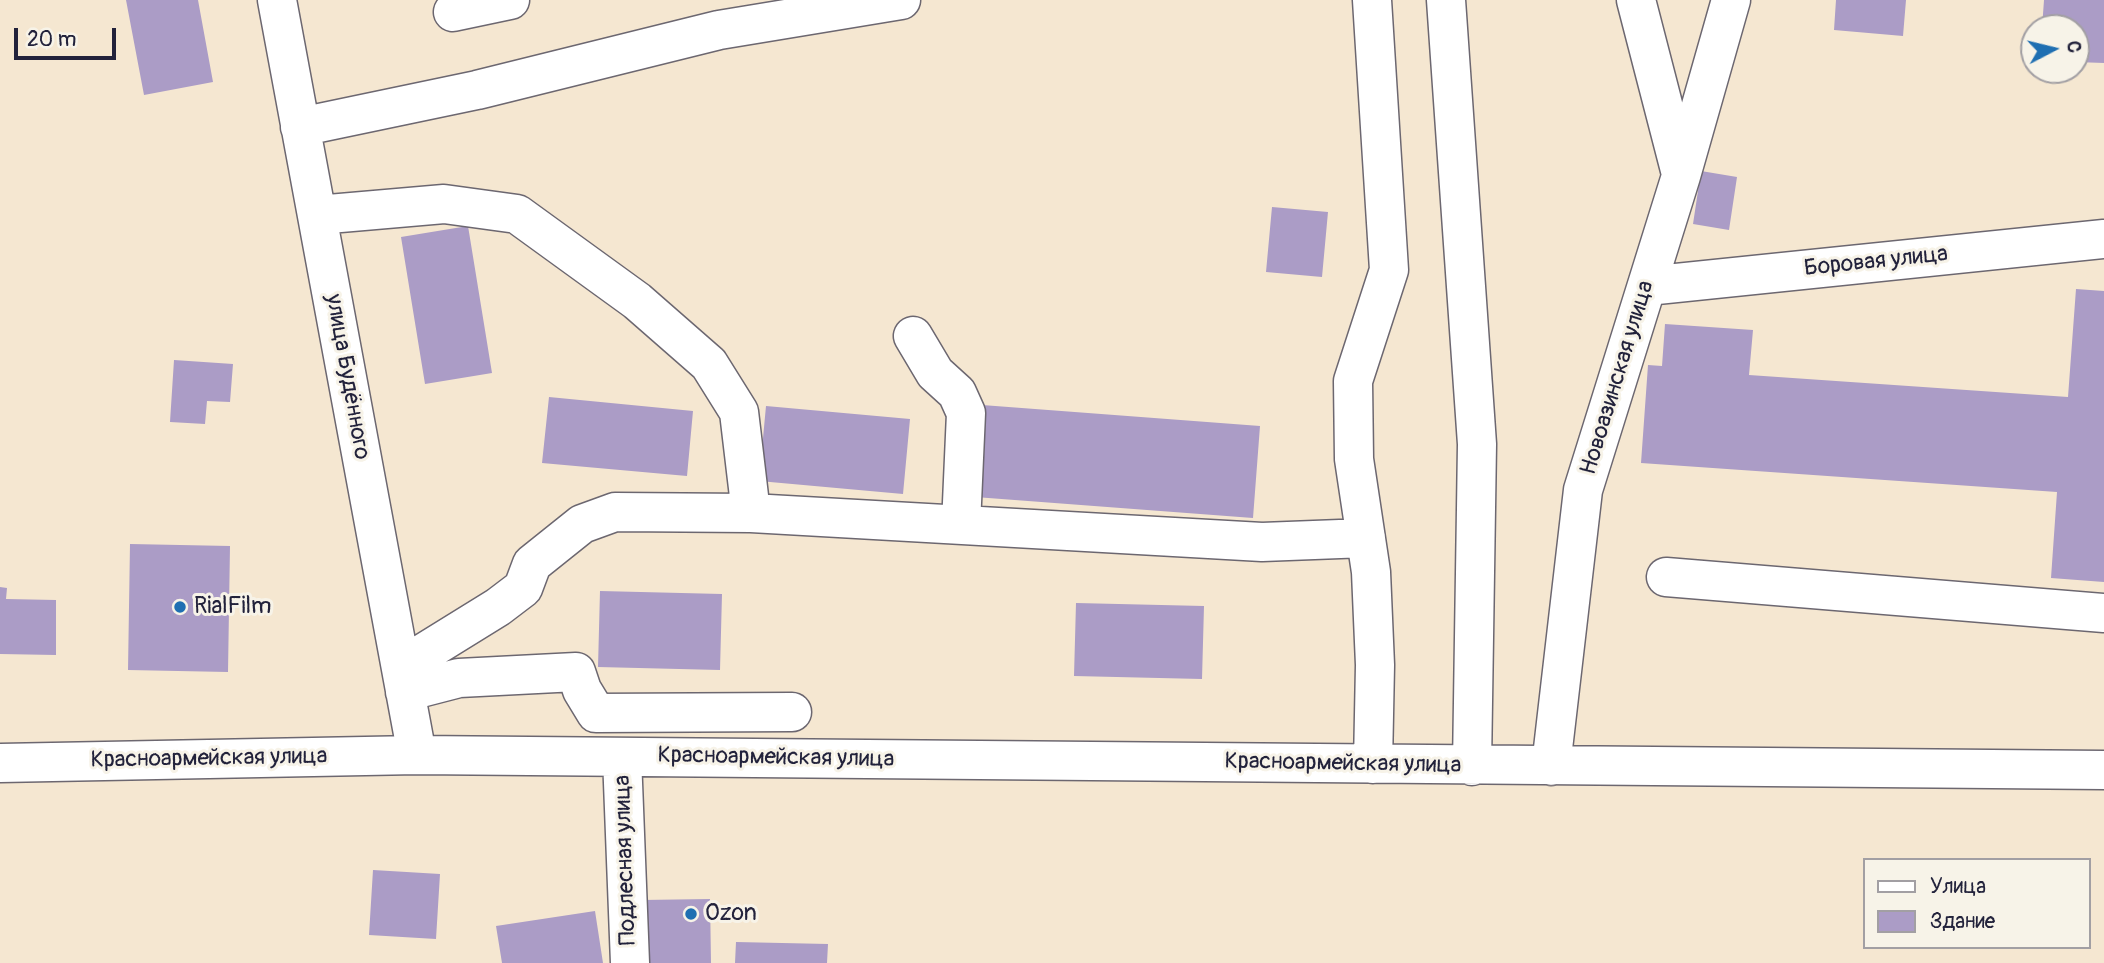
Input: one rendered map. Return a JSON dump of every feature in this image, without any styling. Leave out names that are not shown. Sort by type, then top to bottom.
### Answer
[{"type":"street","name":"улица Будённого","points":[[277,0],[417,755]]},
{"type":"street","points":[[453,12],[510,0]]},
{"type":"street","points":[[300,127],[477,90],[719,30],[901,0]]},
{"type":"street","points":[[1372,0],[1389,270],[1353,381],[1354,459],[1371,572],[1375,665],[1373,764]]},
{"type":"street","points":[[1446,0],[1477,444],[1472,766]]},
{"type":"street","points":[[1636,0],[1681,176]]},
{"type":"street","name":"Новоазинская улица","points":[[1551,766],[1583,490],[1681,176],[1731,0]]},
{"type":"street","points":[[317,215],[444,204],[517,214],[637,300],[709,364],[739,412],[751,513]]},
{"type":"street","name":"Боровая улица","points":[[1647,286],[2104,239]]},
{"type":"street","points":[[913,336],[934,373],[957,393],[966,413],[961,525]]},
{"type":"street","points":[[403,679],[523,588],[532,564],[582,524],[615,512],[751,513],[1262,542],[1366,538]]},
{"type":"street","points":[[1666,577],[2104,613]]},
{"type":"street","points":[[403,679],[576,672],[582,690],[596,713],[792,712]]},
{"type":"street","name":"Красноармейская улица","points":[[0,763],[417,755],[2104,770]]},
{"type":"street","name":"Подлесная улица","points":[[622,757],[630,963]]},
{"type":"building","points":[[126,0],[198,0],[213,82],[144,95]]},
{"type":"building","points":[[1836,0],[1906,0],[1903,36],[1834,30]]},
{"type":"building","points":[[2044,0],[2104,0],[2104,63],[2090,62],[2090,14],[2043,14]]},
{"type":"building","points":[[1701,171],[1737,177],[1729,230],[1693,224]]},
{"type":"building","points":[[1272,207],[1328,212],[1322,277],[1266,272]]},
{"type":"building","points":[[468,226],[492,373],[425,384],[401,237]]},
{"type":"building","points":[[2076,289],[2104,291],[2104,582],[2051,578],[2057,492],[1641,463],[1648,365],[1662,366],[1665,324],[1753,330],[1749,375],[2068,397]]},
{"type":"building","points":[[174,360],[233,364],[230,402],[207,401],[205,424],[170,422]]},
{"type":"building","points":[[549,397],[693,411],[687,476],[542,463]]},
{"type":"building","points":[[982,405],[1260,426],[1253,518],[975,497]]},
{"type":"building","points":[[766,406],[910,419],[903,494],[759,481]]},
{"type":"building","points":[[130,544],[230,546],[228,672],[128,670]]},
{"type":"building","points":[[0,587],[7,588],[6,599],[56,600],[56,655],[0,654]]},
{"type":"building","points":[[600,591],[722,594],[720,670],[598,667]]},
{"type":"building","points":[[1076,603],[1204,606],[1202,679],[1074,676]]},
{"type":"building","points":[[373,870],[440,874],[436,939],[369,935]]},
{"type":"building","points":[[710,899],[711,963],[643,963],[642,900]]},
{"type":"building","points":[[595,911],[603,963],[502,963],[496,926]]},
{"type":"building","points":[[736,942],[828,944],[827,963],[735,963]]},
{"type":"place","name":"RialFilm","points":[[180,607]]},
{"type":"place","name":"Ozon","points":[[691,914]]}]
